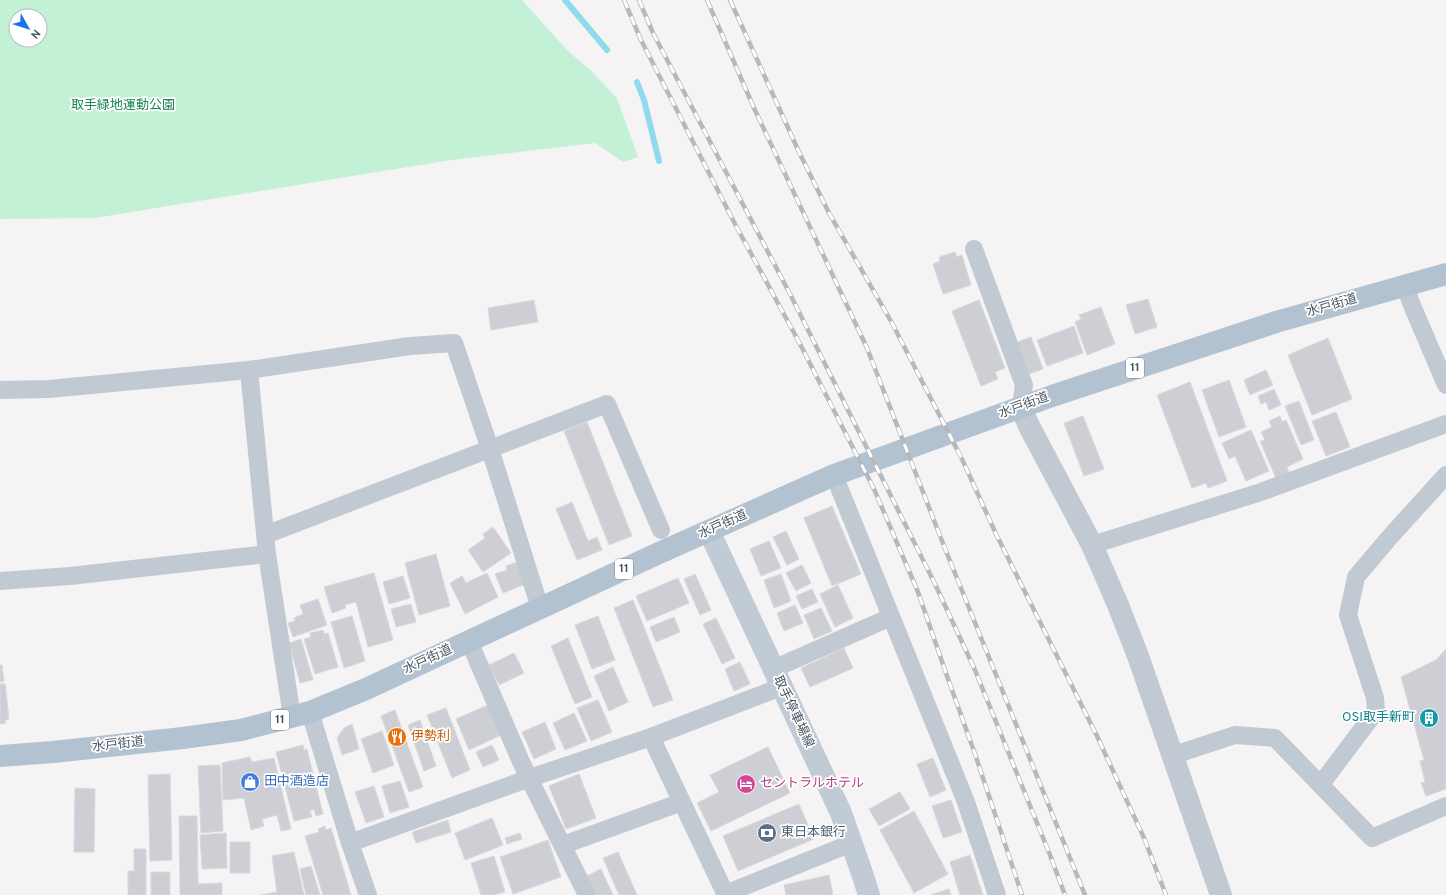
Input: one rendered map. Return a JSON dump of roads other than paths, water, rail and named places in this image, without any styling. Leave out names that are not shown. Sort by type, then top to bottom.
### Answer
[{"type":"main road","name":"水戸街道","points":[[0,756],[53,752],[183,738],[241,730],[301,714],[366,689],[540,608],[834,475],[1052,396],[1276,322],[1446,274]]},
{"type":"main road","name":"取手停車場線","points":[[709,531],[841,813],[864,876],[869,895]]},
{"type":"street","points":[[974,249],[1024,384],[1021,408],[1092,545],[1118,605],[1138,656],[1171,756],[1221,895]]},
{"type":"street","points":[[1405,285],[1411,304],[1446,385]]},
{"type":"street","points":[[0,390],[49,389],[248,370],[410,346],[454,344],[490,449],[540,608]]},
{"type":"street","points":[[248,370],[267,554],[301,714],[368,895]]},
{"type":"street","points":[[265,535],[607,404],[661,530]]},
{"type":"street","points":[[1092,545],[1261,492],[1446,424]]},
{"type":"street","points":[[834,475],[966,802],[997,895]]},
{"type":"street","points":[[1321,784],[1376,711],[1375,698],[1348,615],[1356,577],[1446,475]]},
{"type":"street","points":[[0,581],[70,576],[267,554]]},
{"type":"street","points":[[350,843],[530,778],[651,737],[777,678],[891,617]]},
{"type":"street","points":[[469,641],[522,764],[587,895]]},
{"type":"street","points":[[1171,756],[1235,735],[1275,738],[1372,838],[1446,806]]},
{"type":"street","points":[[651,737],[726,894],[852,843]]},
{"type":"street","points":[[563,845],[682,802]]},
{"type":"waterway","points":[[565,0],[607,50]]},
{"type":"waterway","points":[[637,82],[644,100],[659,161]]},
{"type":"railway","points":[[624,0],[641,40],[735,224],[799,342],[874,489],[918,592],[975,754],[1022,895]]},
{"type":"railway","points":[[639,0],[653,33],[789,292],[935,584],[975,670],[1065,895]]},
{"type":"railway","points":[[707,0],[754,108],[867,348],[944,546],[1085,895]]},
{"type":"railway","points":[[730,0],[799,152],[829,213],[892,323],[962,459],[996,534],[1097,736],[1144,838],[1166,895]]},
{"type":"place","name":"OSI取手新町","points":[[1429,718]]},
{"type":"place","name":"伊勢利","points":[[397,737]]},
{"type":"place","name":"田中酒造店","points":[[250,782]]},
{"type":"place","name":"セントラルホテル","points":[[746,784]]},
{"type":"place","name":"東日本銀行","points":[[767,833]]},
{"type":"park label","name":"取手緑地運動公園","points":[[123,106]]}]
